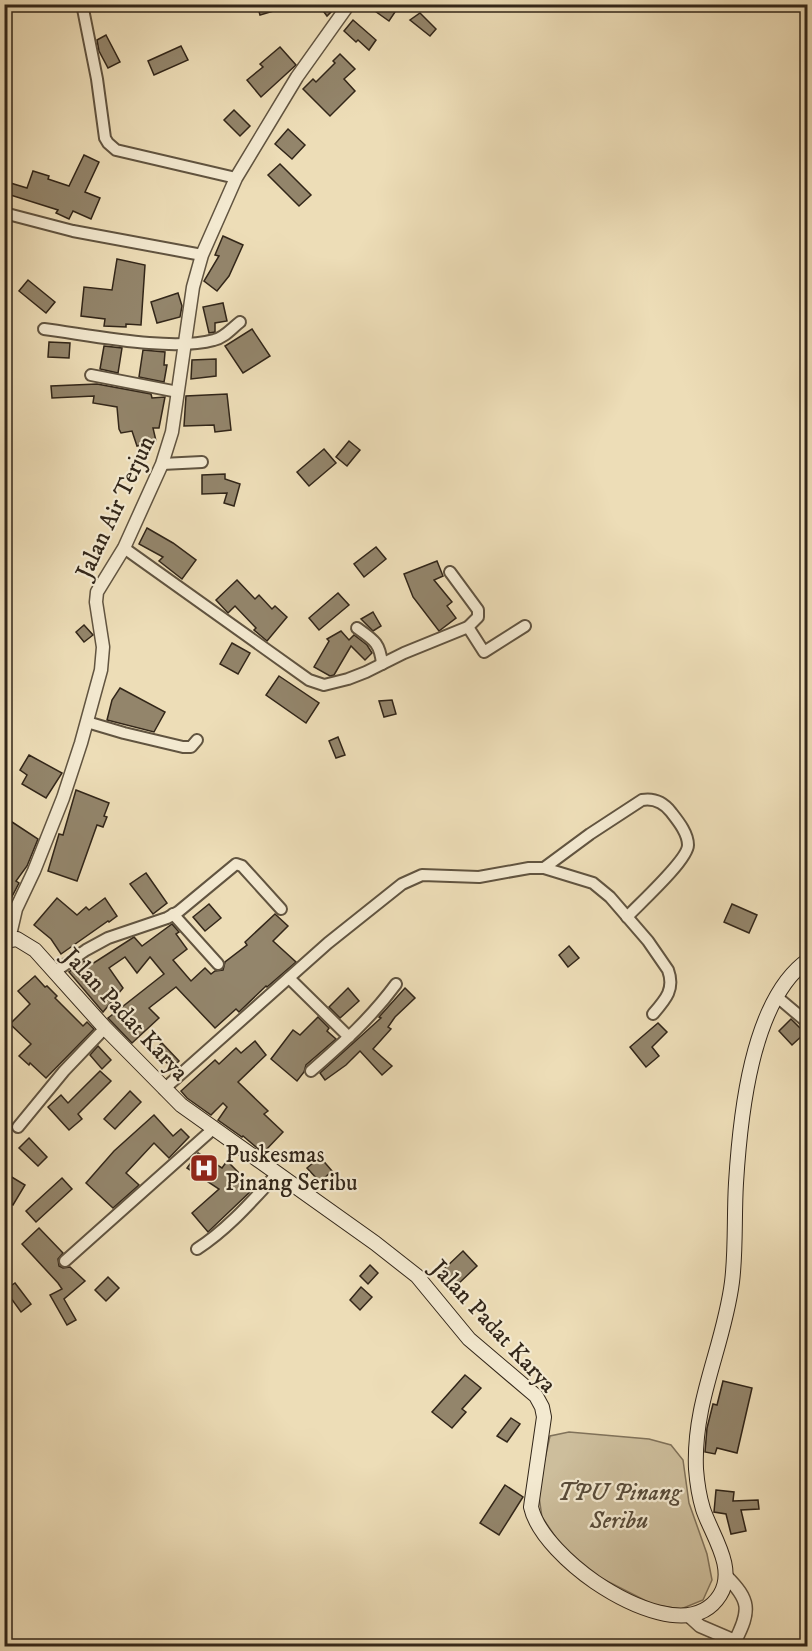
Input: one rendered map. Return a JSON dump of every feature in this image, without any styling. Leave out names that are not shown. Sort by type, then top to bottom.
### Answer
[{"type":"main road","name":"Jalan Padat Karya","points":[[6,938],[16,939],[28,945],[56,971],[105,1028],[186,1109],[417,1275],[469,1339],[540,1401],[544,1417],[531,1507],[537,1524],[565,1556],[595,1581],[634,1604],[670,1615],[689,1616]]},
{"type":"main road","points":[[689,1616],[704,1610],[717,1599],[724,1587],[726,1576],[722,1557],[708,1524],[700,1495],[696,1467],[696,1443],[706,1384],[722,1329],[732,1282],[738,1163],[748,1082],[759,1038],[776,996],[789,976],[807,960]]},
{"type":"street","points":[[82,4],[98,88],[103,129],[108,143],[116,150],[236,177]]},
{"type":"street","name":"Jalan Air Terjun","points":[[6,938],[63,798],[101,670],[103,654],[96,597],[124,548],[162,464],[172,432],[193,287],[202,255],[236,177],[297,77],[349,4]]},
{"type":"street","points":[[4,213],[73,231],[202,255]]},
{"type":"street","points":[[44,329],[148,343],[185,344],[216,340],[240,322]]},
{"type":"street","points":[[91,375],[178,392]]},
{"type":"street","points":[[162,464],[202,462]]},
{"type":"street","points":[[124,548],[316,684],[332,684],[468,627],[478,618],[478,610],[450,572]]},
{"type":"street","points":[[468,627],[484,652],[525,626]]},
{"type":"street","points":[[357,628],[379,647],[382,664]]},
{"type":"street","points":[[87,722],[189,748],[197,740]]},
{"type":"street","points":[[544,868],[642,800],[650,799],[661,803],[681,825],[688,843],[687,850],[678,864],[627,916]]},
{"type":"street","points":[[56,971],[108,938],[173,914],[234,865],[239,864],[281,909]]},
{"type":"street","points":[[164,1089],[364,914],[402,884],[426,874],[479,878],[529,868],[544,868],[596,885],[627,916],[666,964],[671,987],[668,996],[653,1014]]},
{"type":"street","points":[[173,914],[218,964]]},
{"type":"street","points":[[289,978],[349,1037]]},
{"type":"street","points":[[311,1071],[379,1007],[396,984]]},
{"type":"street","points":[[776,996],[807,1023]]},
{"type":"street","points":[[18,1126],[64,1071],[105,1028]]},
{"type":"street","points":[[66,1261],[213,1129]]},
{"type":"street","points":[[197,1249],[237,1217],[277,1174]]},
{"type":"street","points":[[689,1616],[700,1626],[736,1644],[747,1606],[743,1594],[726,1576]]},
{"type":"green space","name":"TPU Pinang Seribu","points":[[569,1432],[649,1439],[671,1445],[683,1460],[689,1503],[707,1554],[712,1580],[703,1600],[681,1609],[654,1605],[591,1573],[563,1548],[542,1517],[538,1490],[550,1436]]},
{"type":"building","points":[[257,4],[287,4],[287,7],[260,15]]},
{"type":"building","points":[[318,4],[339,4],[327,16]]},
{"type":"building","points":[[365,4],[390,4],[395,8],[395,12],[389,21]]},
{"type":"building","points":[[420,13],[436,29],[430,36],[410,20]]},
{"type":"building","points":[[353,20],[376,40],[369,50],[344,31]]},
{"type":"building","points":[[106,35],[120,62],[108,68],[99,51],[97,40]]},
{"type":"building","points":[[181,46],[188,60],[154,75],[148,61]]},
{"type":"building","points":[[280,47],[296,65],[261,97],[247,80],[263,67],[260,64]]},
{"type":"building","points":[[340,54],[355,69],[344,79],[355,91],[330,116],[303,89],[313,79],[316,82],[335,63],[333,61]]},
{"type":"building","points":[[234,110],[250,126],[240,136],[224,120]]},
{"type":"building","points":[[288,129],[305,145],[292,159],[275,144]]},
{"type":"building","points":[[84,155],[99,162],[85,192],[100,198],[91,219],[73,211],[69,219],[56,213],[58,210],[4,193],[4,181],[27,188],[33,171],[69,186]]},
{"type":"building","points":[[280,164],[311,195],[299,206],[268,175]]},
{"type":"building","points":[[223,236],[243,245],[229,276],[217,291],[204,281],[219,256],[215,255]]},
{"type":"building","points":[[117,259],[145,265],[141,325],[104,326],[105,319],[81,316],[84,287],[112,290]]},
{"type":"building","points":[[28,280],[55,302],[46,313],[19,291]]},
{"type":"building","points":[[178,293],[182,306],[180,317],[157,323],[151,302]]},
{"type":"building","points":[[223,303],[227,321],[215,323],[215,332],[209,333],[203,307]]},
{"type":"building","points":[[252,329],[270,356],[243,373],[225,346]]},
{"type":"building","points":[[49,342],[70,343],[69,358],[48,357]]},
{"type":"building","points":[[104,346],[122,348],[118,373],[100,369]]},
{"type":"building","points":[[143,350],[165,352],[164,365],[167,365],[164,382],[139,377]]},
{"type":"building","points":[[216,359],[216,376],[191,379],[192,360]]},
{"type":"building","points":[[97,384],[151,394],[152,398],[165,397],[159,428],[153,428],[156,441],[137,446],[132,431],[121,433],[117,407],[93,403],[94,396],[52,398],[51,386]]},
{"type":"building","points":[[227,394],[231,430],[215,432],[214,425],[184,426],[186,396]]},
{"type":"building","points":[[349,441],[360,450],[347,466],[336,457]]},
{"type":"building","points":[[324,449],[336,463],[309,486],[297,472]]},
{"type":"building","points":[[225,474],[225,479],[240,484],[234,506],[224,503],[227,493],[202,494],[202,475]]},
{"type":"building","points":[[147,528],[196,560],[182,579],[159,561],[163,557],[139,544]]},
{"type":"building","points":[[376,547],[386,559],[364,577],[354,564]]},
{"type":"building","points":[[437,561],[443,576],[434,580],[452,602],[447,606],[456,618],[439,631],[413,597],[404,574]]},
{"type":"building","points":[[237,580],[255,599],[259,595],[272,609],[275,606],[287,617],[267,641],[254,630],[256,628],[235,606],[228,613],[216,600]]},
{"type":"building","points":[[338,593],[349,605],[319,630],[309,618]]},
{"type":"building","points":[[373,612],[381,626],[373,631],[361,619]]},
{"type":"building","points":[[84,625],[93,635],[84,642],[76,632]]},
{"type":"building","points":[[341,631],[349,640],[354,635],[367,645],[372,653],[365,660],[351,646],[334,675],[330,676],[314,667],[329,641],[327,639]]},
{"type":"building","points":[[232,643],[250,653],[238,674],[220,664]]},
{"type":"building","points":[[279,676],[319,703],[306,723],[266,695]]},
{"type":"building","points":[[120,688],[165,712],[154,732],[107,720],[112,700]]},
{"type":"building","points":[[392,700],[396,714],[384,717],[379,701]]},
{"type":"building","points":[[338,737],[345,755],[336,758],[329,741]]},
{"type":"building","points":[[29,755],[62,773],[46,798],[22,784],[27,775],[20,770]]},
{"type":"building","points":[[76,790],[109,803],[103,827],[97,825],[77,881],[48,871],[59,834],[63,835]]},
{"type":"building","points":[[9,820],[38,839],[27,866],[16,881],[19,883],[4,912],[4,828]]},
{"type":"building","points":[[146,873],[167,903],[153,914],[130,884]]},
{"type":"building","points":[[57,898],[77,915],[86,907],[89,910],[105,898],[117,916],[61,954],[51,939],[34,925]]},
{"type":"building","points":[[209,904],[221,918],[205,931],[193,917]]},
{"type":"building","points":[[732,904],[757,915],[749,933],[724,922]]},
{"type":"building","points":[[275,914],[288,926],[273,941],[296,962],[239,1012],[236,1009],[215,1028],[176,987],[149,1008],[159,1018],[132,1043],[108,1018],[164,974],[150,957],[137,973],[125,957],[109,968],[123,988],[103,1012],[69,972],[84,961],[89,966],[134,937],[142,946],[172,924],[179,932],[176,934],[187,949],[173,960],[191,981],[205,968],[211,974],[223,970],[225,962],[247,945],[245,942]]},
{"type":"building","points":[[569,946],[579,958],[568,967],[559,955]]},
{"type":"building","points":[[35,976],[57,996],[55,998],[83,1026],[87,1022],[94,1029],[46,1078],[19,1056],[31,1044],[10,1024],[30,1004],[18,991]]},
{"type":"building","points":[[348,988],[359,1001],[340,1018],[329,1007]]},
{"type":"building","points":[[405,988],[415,998],[395,1017],[388,1027],[391,1029],[373,1049],[392,1066],[382,1075],[360,1051],[346,1065],[325,1080],[320,1073],[381,1018],[379,1017]]},
{"type":"building","points":[[318,1017],[329,1028],[327,1031],[336,1039],[306,1065],[297,1081],[271,1059],[293,1030],[300,1035]]},
{"type":"building","points":[[791,1019],[805,1033],[792,1045],[779,1031]]},
{"type":"building","points":[[658,1023],[667,1032],[652,1047],[659,1056],[646,1067],[630,1047]]},
{"type":"building","points":[[255,1041],[266,1055],[238,1082],[268,1111],[264,1114],[283,1132],[263,1153],[243,1136],[218,1120],[227,1107],[223,1103],[211,1115],[181,1091],[215,1060],[219,1064],[236,1048],[241,1053]]},
{"type":"building","points":[[162,1043],[179,1061],[172,1068],[154,1050]]},
{"type":"building","points":[[98,1046],[111,1060],[102,1069],[90,1055]]},
{"type":"building","points":[[100,1071],[111,1081],[78,1114],[82,1119],[69,1130],[48,1107],[61,1095],[68,1103]]},
{"type":"building","points":[[130,1091],[141,1102],[115,1129],[104,1119]]},
{"type":"building","points":[[154,1115],[173,1136],[181,1129],[189,1137],[169,1158],[154,1143],[126,1173],[139,1185],[113,1208],[86,1183],[114,1151]]},
{"type":"building","points":[[29,1138],[47,1157],[38,1166],[19,1148]]},
{"type":"building","points":[[198,1153],[222,1168],[227,1161],[254,1188],[208,1232],[192,1213],[219,1189],[187,1168]]},
{"type":"building","points":[[320,1157],[332,1171],[320,1182],[307,1168]]},
{"type":"building","points":[[10,1176],[25,1185],[13,1205],[4,1200],[4,1185]]},
{"type":"building","points":[[62,1178],[72,1189],[36,1222],[26,1211]]},
{"type":"building","points":[[39,1228],[63,1253],[58,1259],[59,1266],[70,1267],[85,1281],[64,1299],[76,1320],[67,1325],[50,1295],[62,1289],[22,1244]]},
{"type":"building","points":[[463,1251],[477,1266],[456,1286],[442,1271]]},
{"type":"building","points":[[370,1265],[378,1273],[368,1284],[360,1276]]},
{"type":"building","points":[[108,1277],[119,1288],[106,1301],[95,1290]]},
{"type":"building","points":[[15,1283],[31,1304],[21,1312],[5,1290]]},
{"type":"building","points":[[361,1287],[372,1297],[360,1310],[350,1300]]},
{"type":"building","points":[[465,1375],[481,1388],[462,1409],[466,1412],[452,1428],[432,1412]]},
{"type":"building","points":[[723,1381],[752,1388],[737,1453],[717,1448],[715,1454],[705,1452],[707,1428],[713,1404],[717,1405]]},
{"type":"building","points":[[511,1418],[520,1424],[507,1442],[497,1436]]},
{"type":"building","points":[[505,1485],[523,1497],[499,1535],[480,1523]]},
{"type":"building","points":[[716,1490],[734,1492],[733,1501],[758,1500],[759,1509],[741,1510],[746,1531],[731,1534],[726,1514],[714,1512]]},
{"type":"place","name":"Puskesmas Pinang Seribu","points":[[204,1168]]}]
